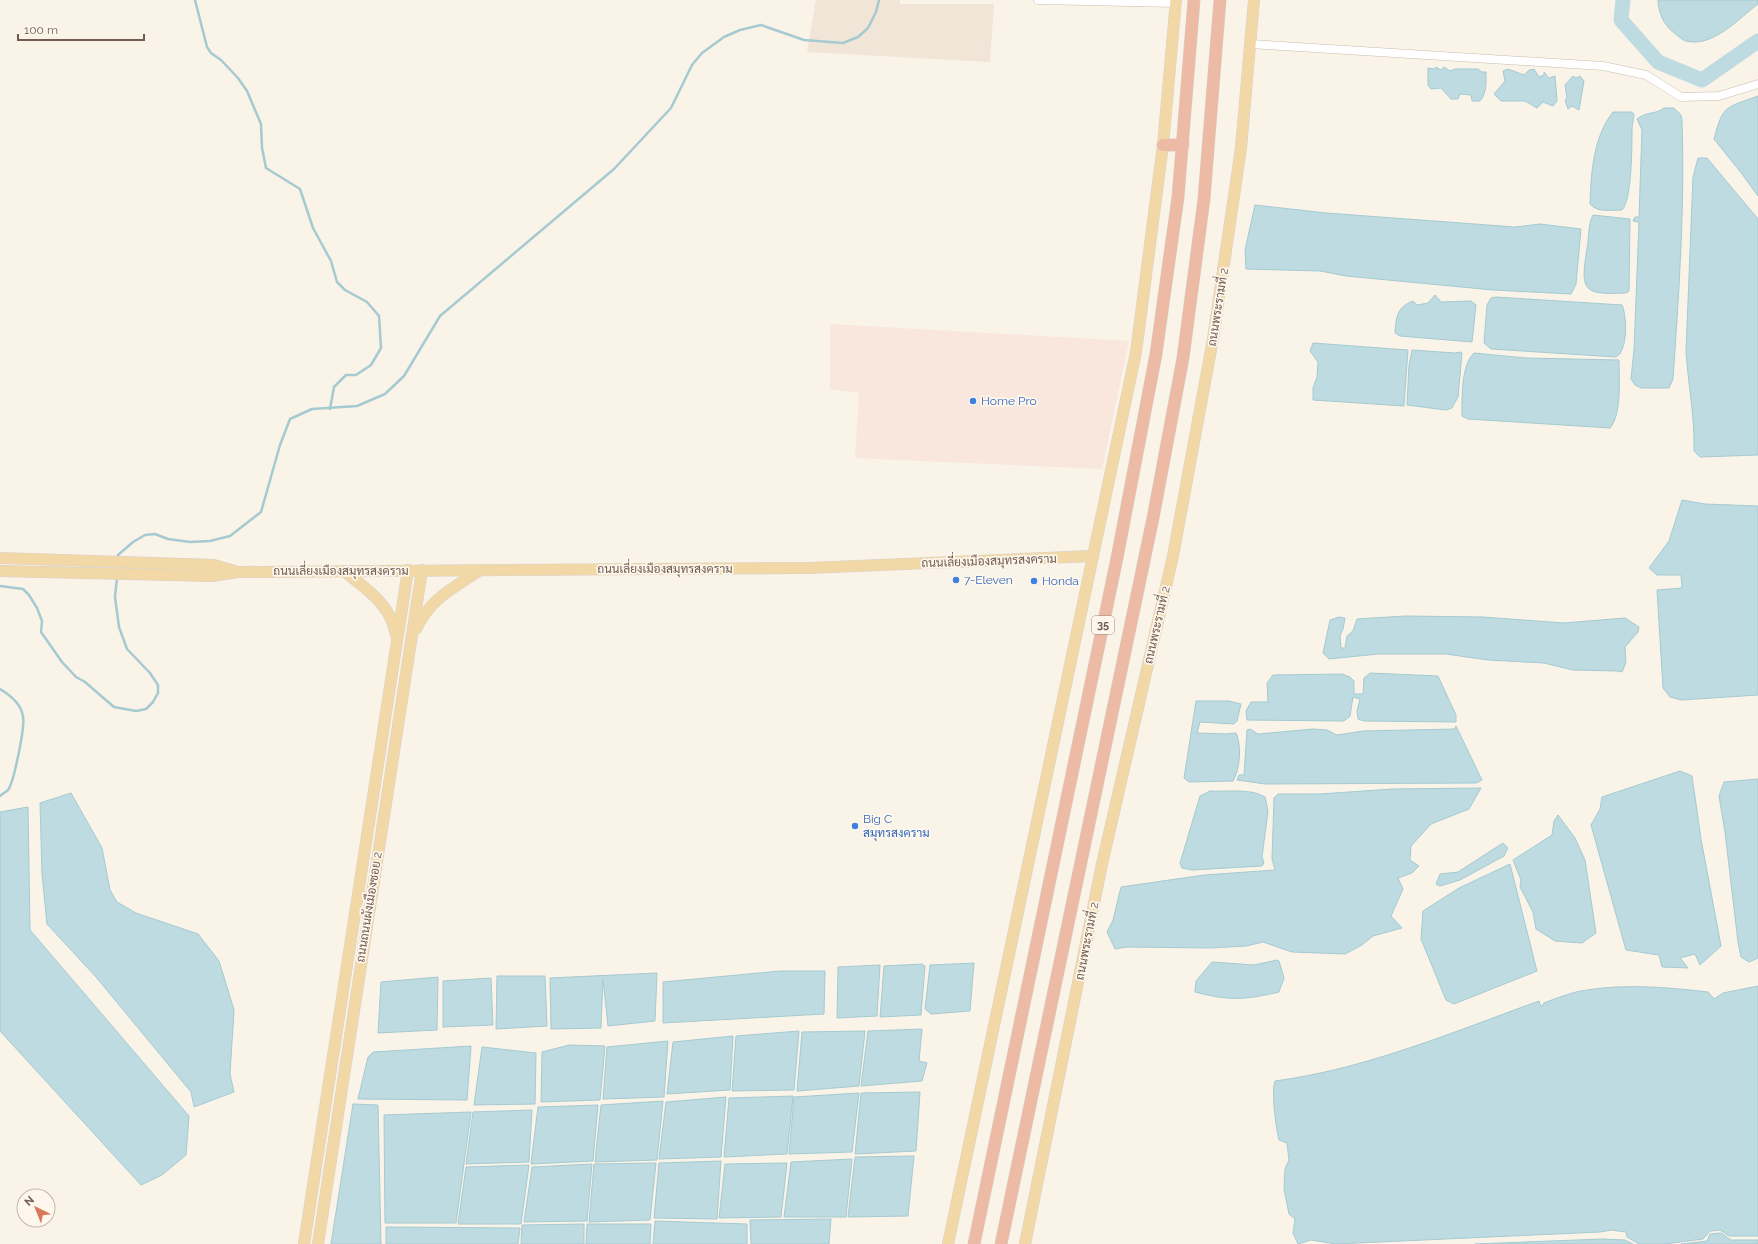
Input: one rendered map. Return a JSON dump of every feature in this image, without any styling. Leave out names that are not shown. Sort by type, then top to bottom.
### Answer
[{"type":"highway","name":"35","points":[[974,1244],[1117,558],[1156,354],[1183,145],[1194,0]]},
{"type":"highway","name":"ถนนพระรามที่ 2","points":[[1001,1244],[1153,518],[1183,358],[1204,199],[1220,0]]},
{"type":"highway","points":[[1163,145],[1183,145]]},
{"type":"main road","name":"ถนนพระรามที่ 2","points":[[1025,1244],[1102,864],[1173,556],[1213,339],[1235,199],[1254,0]]},
{"type":"main road","name":"35","points":[[948,1244],[1136,352],[1163,145],[1176,2]]},
{"type":"main road","name":"ถนนเลี่ยงเมืองสมุทรสงคราม","points":[[0,571],[212,576],[238,572],[816,568],[1093,556]]},
{"type":"main road","name":"ถนนเลี่ยงเมืองสมุทรสงคราม","points":[[0,558],[214,565],[238,572]]},
{"type":"main road","name":"ถนนถนนผังเมืองซอย 2","points":[[304,1244],[408,570]]},
{"type":"main road","name":"ถนนถนนผังเมืองซอย 2","points":[[318,1244],[422,570]]},
{"type":"main road","points":[[411,638],[430,606],[440,597],[480,570]]},
{"type":"main road","points":[[344,571],[373,595],[390,616],[397,640]]},
{"type":"main road","points":[[393,669],[406,671]]},
{"type":"street","points":[[1038,0],[1176,2]]},
{"type":"street","points":[[1250,44],[1603,66],[1646,75],[1681,97],[1719,96],[1758,84]]},
{"type":"shaded area","points":[[816,0],[900,0],[900,4],[994,4],[990,62],[807,52]]},
{"type":"shaded area","points":[[830,324],[1129,341],[1102,469],[855,458],[859,393],[830,389]]},
{"type":"water","points":[[1658,0],[1758,0],[1758,4],[1734,24],[1716,36],[1696,42],[1684,40],[1670,29],[1660,14]]},
{"type":"water","points":[[1436,67],[1441,70],[1444,67],[1450,71],[1455,69],[1478,69],[1482,72],[1486,72],[1486,87],[1480,101],[1472,101],[1471,95],[1460,94],[1458,99],[1451,99],[1441,88],[1431,89],[1428,85],[1428,68],[1434,69]]},
{"type":"water","points":[[1508,69],[1524,75],[1529,70],[1534,69],[1539,77],[1544,75],[1544,72],[1549,78],[1555,76],[1557,101],[1553,106],[1543,102],[1537,108],[1525,101],[1501,101],[1494,94],[1505,81],[1503,71]]},
{"type":"water","points":[[1573,76],[1576,78],[1580,76],[1584,81],[1579,110],[1572,106],[1568,109],[1565,100],[1567,98],[1565,85]]},
{"type":"water","points":[[1758,96],[1758,196],[1714,139],[1720,119],[1727,109]]},
{"type":"water","points":[[1664,108],[1674,108],[1681,115],[1682,120],[1682,217],[1673,379],[1669,388],[1641,388],[1635,385],[1631,379],[1634,350],[1639,222],[1633,221],[1635,217],[1639,217],[1642,130],[1637,119]]},
{"type":"water","points":[[1613,112],[1631,112],[1634,114],[1632,127],[1630,184],[1628,196],[1622,210],[1601,210],[1590,204],[1592,168],[1601,133]]},
{"type":"water","points":[[1698,158],[1707,158],[1758,219],[1758,455],[1700,457],[1694,451],[1686,351],[1693,177]]},
{"type":"water","points":[[1255,205],[1326,213],[1515,227],[1540,224],[1581,229],[1576,284],[1571,294],[1493,290],[1346,276],[1320,271],[1246,269],[1245,250]]},
{"type":"water","points":[[1593,215],[1630,219],[1629,291],[1626,293],[1601,293],[1593,291],[1588,288],[1585,282],[1584,274],[1589,227]]},
{"type":"water","points":[[1435,295],[1441,302],[1471,301],[1476,305],[1472,342],[1400,336],[1395,333],[1398,313],[1404,306],[1413,301],[1417,305],[1428,303]]},
{"type":"water","points":[[1496,297],[1622,305],[1625,317],[1623,348],[1616,357],[1491,349],[1484,343],[1487,305],[1491,298]]},
{"type":"water","points":[[1313,343],[1408,350],[1404,406],[1313,400],[1313,388],[1317,377],[1318,362],[1310,351]]},
{"type":"water","points":[[1412,350],[1462,353],[1458,397],[1452,408],[1446,410],[1407,405],[1409,365]]},
{"type":"water","points":[[1474,353],[1526,358],[1619,360],[1619,396],[1614,422],[1610,428],[1468,419],[1462,416],[1463,382],[1467,365]]},
{"type":"water","points":[[1682,500],[1705,504],[1758,506],[1758,695],[1681,700],[1670,697],[1663,688],[1657,590],[1682,588],[1681,575],[1657,575],[1649,568],[1669,541]]},
{"type":"water","points":[[1405,616],[1483,617],[1564,623],[1625,618],[1639,627],[1638,632],[1625,647],[1626,662],[1622,672],[1573,670],[1544,663],[1488,660],[1446,654],[1378,654],[1329,659],[1323,653],[1330,620],[1339,617],[1345,618],[1340,636],[1341,648],[1345,648],[1347,636],[1353,631],[1357,619]]},
{"type":"water","points":[[1370,673],[1438,676],[1456,715],[1456,722],[1364,721],[1358,719],[1357,711],[1360,699],[1353,697],[1350,716],[1344,721],[1247,720],[1246,711],[1251,702],[1268,702],[1267,683],[1273,675],[1342,674],[1350,677],[1354,681],[1354,694],[1363,694],[1364,678]]},
{"type":"water","points":[[1196,701],[1229,701],[1241,704],[1237,721],[1234,724],[1200,722],[1197,733],[1236,733],[1240,751],[1239,764],[1233,781],[1189,782],[1184,778]]},
{"type":"water","points":[[1456,726],[1482,780],[1476,783],[1265,784],[1237,780],[1239,775],[1244,775],[1247,730],[1250,729],[1258,734],[1313,729],[1327,730],[1337,735],[1363,731],[1455,729]]},
{"type":"water","points":[[1680,771],[1692,776],[1701,839],[1721,946],[1700,965],[1695,954],[1680,958],[1688,968],[1662,967],[1659,955],[1626,950],[1591,825],[1600,809],[1602,797]]},
{"type":"water","points":[[1758,779],[1758,958],[1749,962],[1741,957],[1738,942],[1725,832],[1719,796],[1724,782]]},
{"type":"water","points":[[1481,788],[1469,809],[1431,824],[1411,846],[1410,860],[1419,866],[1412,873],[1398,878],[1403,889],[1391,916],[1402,928],[1373,936],[1362,945],[1345,954],[1292,952],[1263,942],[1246,946],[1211,948],[1127,947],[1115,949],[1107,932],[1113,920],[1121,887],[1204,875],[1275,870],[1272,859],[1274,798],[1278,794],[1320,794],[1392,789]]},
{"type":"water","points":[[1210,791],[1246,791],[1265,797],[1268,811],[1262,857],[1264,863],[1262,866],[1192,870],[1182,868],[1180,863],[1200,796]]},
{"type":"water","points":[[71,793],[102,848],[110,890],[117,902],[136,913],[198,934],[219,961],[234,1010],[230,1074],[234,1092],[194,1107],[191,1092],[96,977],[47,924],[42,874],[40,803]]},
{"type":"water","points":[[28,807],[30,930],[189,1116],[186,1155],[162,1175],[141,1185],[0,1031],[0,812]]},
{"type":"water","points":[[1558,815],[1575,838],[1585,860],[1596,933],[1582,943],[1555,941],[1536,929],[1533,912],[1520,887],[1521,880],[1513,860],[1552,835],[1554,821]]},
{"type":"water","points":[[1503,843],[1508,848],[1504,856],[1460,880],[1440,886],[1436,884],[1440,874],[1458,872]]},
{"type":"water","points":[[1510,864],[1537,971],[1454,1004],[1446,1000],[1421,939],[1423,911],[1459,888]]},
{"type":"water","points":[[1277,960],[1279,961],[1284,978],[1279,992],[1256,997],[1228,998],[1195,992],[1196,981],[1212,962],[1254,965]]},
{"type":"water","points":[[974,963],[970,1011],[931,1014],[925,1009],[930,965]]},
{"type":"water","points":[[922,964],[925,966],[921,1015],[880,1017],[884,966]]},
{"type":"water","points":[[880,965],[877,1016],[837,1018],[838,967]]},
{"type":"water","points":[[780,971],[825,971],[824,1014],[663,1023],[663,982]]},
{"type":"water","points":[[657,973],[655,1021],[608,1026],[603,979],[601,1028],[551,1029],[550,978]]},
{"type":"water","points":[[497,976],[545,976],[547,1026],[496,1029]]},
{"type":"water","points":[[438,977],[437,1030],[378,1033],[381,982]]},
{"type":"water","points":[[491,978],[493,1025],[443,1027],[443,981]]},
{"type":"water","points":[[1758,986],[1758,1236],[1729,1236],[1720,1230],[1710,1231],[1703,1239],[1665,1244],[1639,1244],[1627,1237],[1626,1232],[1611,1230],[1600,1232],[1336,1244],[1311,1240],[1298,1244],[1293,1233],[1295,1219],[1289,1214],[1284,1189],[1285,1169],[1289,1160],[1287,1143],[1279,1140],[1275,1119],[1275,1081],[1343,1068],[1376,1059],[1442,1037],[1539,1001],[1541,1007],[1544,1003],[1576,992],[1592,989],[1625,987],[1659,987],[1708,992],[1714,999],[1723,993]]},
{"type":"water","points":[[922,1029],[919,1061],[927,1063],[922,1081],[861,1086],[868,1031]]},
{"type":"water","points":[[799,1031],[794,1090],[732,1091],[736,1036]]},
{"type":"water","points":[[865,1031],[859,1086],[797,1091],[802,1032]]},
{"type":"water","points":[[733,1036],[730,1090],[667,1094],[673,1042]]},
{"type":"water","points":[[668,1041],[664,1097],[603,1099],[607,1047]]},
{"type":"water","points":[[569,1045],[605,1046],[600,1100],[541,1102],[542,1052]]},
{"type":"water","points":[[471,1046],[467,1100],[358,1099],[368,1057],[373,1052]]},
{"type":"water","points":[[482,1047],[536,1053],[535,1104],[474,1105]]},
{"type":"water","points":[[920,1092],[916,1151],[855,1154],[861,1093]]},
{"type":"water","points":[[859,1093],[852,1152],[789,1154],[794,1097]]},
{"type":"water","points":[[793,1096],[787,1154],[724,1157],[729,1098]]},
{"type":"water","points":[[726,1097],[721,1157],[659,1159],[666,1102]]},
{"type":"water","points":[[663,1101],[657,1160],[595,1162],[601,1105]]},
{"type":"water","points":[[353,1104],[378,1105],[381,1244],[331,1244]]},
{"type":"water","points":[[598,1105],[593,1161],[531,1164],[538,1107]]},
{"type":"water","points":[[532,1110],[529,1162],[466,1164],[473,1112]]},
{"type":"water","points":[[471,1112],[456,1223],[385,1223],[384,1115]]},
{"type":"water","points":[[914,1156],[908,1216],[848,1217],[855,1157]]},
{"type":"water","points":[[852,1159],[846,1217],[784,1217],[791,1162]]},
{"type":"water","points":[[721,1161],[717,1219],[654,1218],[659,1163]]},
{"type":"water","points":[[656,1163],[650,1220],[589,1222],[594,1164]]},
{"type":"water","points":[[787,1163],[781,1217],[719,1218],[725,1164]]},
{"type":"water","points":[[592,1164],[587,1221],[524,1222],[532,1167]]},
{"type":"water","points":[[529,1165],[521,1224],[458,1224],[466,1167]]},
{"type":"water","points":[[831,1219],[829,1244],[751,1244],[750,1220]]},
{"type":"water","points":[[655,1221],[747,1224],[747,1244],[653,1244]]},
{"type":"water","points":[[584,1224],[584,1244],[521,1244],[522,1225]]},
{"type":"water","points":[[587,1224],[651,1224],[650,1244],[586,1244]]},
{"type":"water","points":[[386,1227],[520,1228],[518,1244],[386,1244]]},
{"type":"water","points":[[1721,1233],[1731,1240],[1758,1240],[1758,1244],[1681,1244],[1707,1241],[1710,1234]]},
{"type":"water","points":[[1602,1239],[1625,1240],[1633,1244],[1475,1244]]},
{"type":"waterway","points":[[195,0],[207,47],[211,53],[221,60],[238,78],[247,91],[261,124],[262,148],[266,168],[300,189],[313,228],[331,261],[337,282],[345,290],[367,302],[379,316],[381,348],[371,365],[356,375],[346,375],[334,387],[330,409]]},
{"type":"waterway","points":[[118,559],[118,555],[133,542],[145,535],[155,534],[168,539],[190,542],[210,541],[230,536],[261,512],[280,445],[290,419],[312,409],[357,406],[385,394],[404,376],[440,316],[614,169],[671,108],[692,65],[702,53],[724,37],[740,30],[761,25],[804,40],[843,43],[858,37],[868,28],[876,12],[879,0]]},
{"type":"waterway","points":[[1623,0],[1621,20],[1658,62],[1702,80],[1758,41]]},
{"type":"waterway","points":[[0,586],[23,589],[29,595],[37,608],[42,621],[41,632],[62,662],[76,677],[85,682],[114,707],[136,711],[146,709],[153,702],[158,693],[158,685],[150,673],[127,649],[119,627],[115,597],[117,578]]},
{"type":"waterway","points":[[0,689],[8,694],[18,704],[23,717],[21,742],[13,777],[8,790],[0,796]]},
{"type":"place","name":"Home Pro","points":[[973,401]]},
{"type":"place","name":"7-Eleven","points":[[956,580]]},
{"type":"place","name":"Honda","points":[[1034,581]]},
{"type":"place","name":"Big C สมุทรสงคราม","points":[[855,826]]}]
